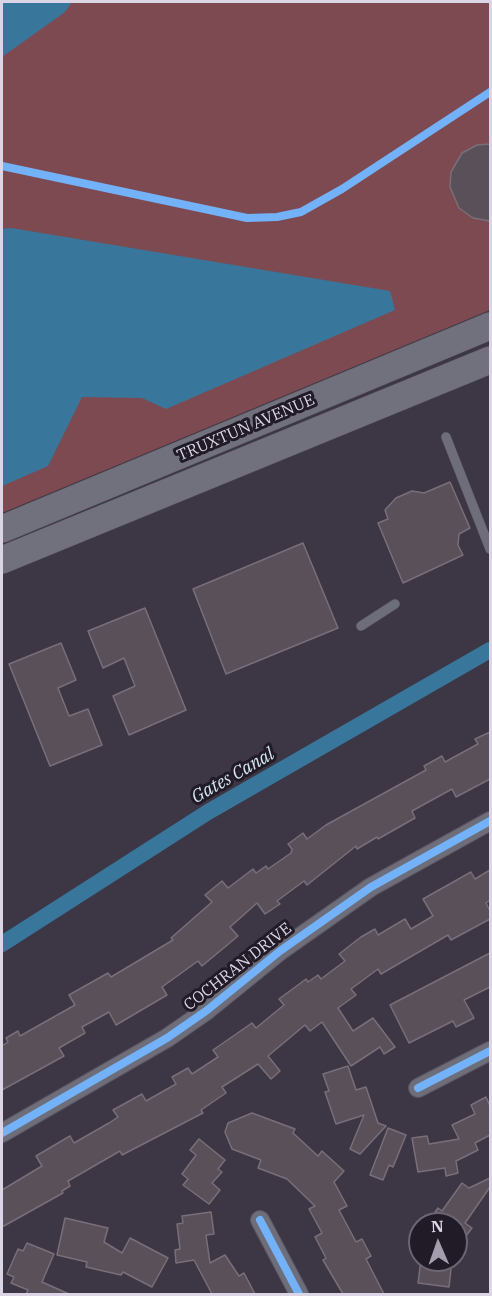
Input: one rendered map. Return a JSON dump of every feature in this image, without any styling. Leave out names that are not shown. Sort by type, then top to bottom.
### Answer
[{"type":"main road","name":"TRUXTUN AVENUE","points":[[5,528],[490,326]]},
{"type":"main road","name":"TRUXTUN AVENUE","points":[[2,560],[490,360]]},
{"type":"street","name":"COCHRAN DRIVE","points":[[2,1133],[167,1038],[206,1011],[280,951],[371,887],[490,821]]},
{"type":"street","points":[[418,1088],[490,1051]]},
{"type":"street","points":[[260,1220],[299,1294]]},
{"type":"lane","points":[[446,437],[490,549]]},
{"type":"lane","points":[[361,626],[395,604]]},
{"type":"shaded area","points":[[2,2],[490,2],[490,310],[2,513]]},
{"type":"water","points":[[2,2],[72,2],[65,12],[2,57]]},
{"type":"water","points":[[11,228],[390,291],[395,310],[166,409],[142,398],[82,397],[48,466],[2,486],[2,229]]},
{"type":"building","points":[[490,144],[490,221],[473,218],[459,208],[450,187],[451,172],[462,153],[477,145]]},
{"type":"building","points":[[450,482],[470,528],[459,534],[458,545],[463,555],[403,583],[378,523],[388,519],[385,510],[396,498],[412,491],[424,493]]},
{"type":"building","points":[[303,543],[338,628],[226,674],[193,589]]},
{"type":"building","points":[[145,608],[186,710],[129,735],[113,696],[135,686],[124,658],[103,668],[88,631]]},
{"type":"building","points":[[61,643],[76,680],[58,688],[69,716],[88,709],[102,745],[50,766],[9,664]]},
{"type":"building","points":[[490,732],[490,779],[456,797],[452,789],[412,811],[415,818],[357,849],[356,846],[307,885],[304,881],[277,901],[280,904],[265,914],[257,903],[230,927],[238,936],[202,966],[198,961],[162,987],[167,995],[116,1025],[109,1012],[82,1027],[85,1033],[59,1048],[64,1056],[2,1090],[2,1046],[8,1042],[6,1038],[18,1031],[20,1036],[75,1005],[69,995],[108,973],[111,977],[173,940],[171,938],[212,902],[205,895],[222,881],[228,888],[253,869],[256,873],[266,866],[268,869],[291,853],[292,849],[288,844],[303,833],[307,839],[326,825],[426,770],[424,766],[442,756],[445,762],[478,744],[475,739]]},
{"type":"building","points":[[490,870],[490,900],[486,903],[490,911],[490,919],[451,940],[448,935],[381,974],[378,969],[351,989],[356,995],[338,1008],[353,1031],[373,1018],[395,1047],[384,1054],[380,1047],[351,1066],[322,1022],[310,1031],[305,1025],[268,1056],[280,1071],[271,1079],[258,1064],[222,1087],[226,1093],[201,1110],[203,1113],[122,1155],[120,1151],[68,1181],[70,1186],[62,1191],[63,1193],[2,1227],[2,1190],[42,1166],[36,1156],[70,1136],[74,1143],[109,1123],[118,1117],[113,1110],[142,1094],[146,1101],[176,1084],[172,1077],[188,1068],[192,1074],[218,1057],[213,1050],[252,1023],[256,1028],[284,1005],[279,999],[306,979],[308,982],[318,975],[321,979],[345,961],[339,954],[361,937],[375,929],[378,935],[405,919],[411,929],[433,916],[423,899],[471,872],[475,879]]},
{"type":"building","points":[[490,953],[490,987],[464,1000],[474,1018],[456,1027],[453,1021],[409,1043],[390,1005]]},
{"type":"building","points":[[348,1066],[356,1090],[366,1087],[378,1123],[386,1126],[360,1154],[350,1149],[364,1115],[336,1124],[325,1092],[329,1091],[323,1074]]},
{"type":"building","points":[[486,1097],[490,1106],[490,1135],[475,1143],[478,1150],[456,1161],[458,1173],[446,1176],[445,1168],[418,1172],[412,1138],[427,1136],[429,1144],[459,1139],[452,1125],[475,1114],[471,1105]]},
{"type":"building","points":[[252,1113],[295,1129],[293,1133],[318,1156],[322,1151],[344,1171],[334,1182],[347,1206],[339,1210],[356,1242],[362,1239],[371,1256],[366,1259],[384,1294],[343,1294],[323,1260],[326,1258],[315,1237],[322,1233],[309,1209],[315,1206],[287,1179],[258,1168],[261,1160],[232,1149],[225,1132],[228,1123]]},
{"type":"building","points":[[388,1128],[406,1135],[393,1167],[389,1165],[383,1180],[370,1175]]},
{"type":"building","points":[[199,1139],[225,1160],[218,1169],[222,1172],[212,1183],[220,1190],[209,1204],[183,1185],[188,1179],[182,1174],[196,1155],[190,1150]]},
{"type":"building","points":[[490,1178],[490,1187],[468,1219],[468,1212],[435,1212],[438,1208],[442,1211],[462,1183],[469,1188]]},
{"type":"building","points":[[211,1212],[214,1234],[206,1235],[210,1263],[225,1255],[239,1276],[244,1273],[255,1294],[212,1294],[194,1260],[176,1263],[175,1250],[180,1249],[177,1224],[183,1223],[182,1216]]},
{"type":"building","points":[[65,1218],[108,1228],[104,1242],[122,1253],[130,1238],[168,1258],[152,1287],[123,1272],[121,1275],[86,1267],[87,1262],[57,1255]]},
{"type":"building","points":[[27,1243],[54,1254],[42,1282],[69,1294],[26,1294],[28,1290],[11,1283],[14,1277],[7,1274],[18,1249],[23,1251]]},
{"type":"building","points":[[419,1272],[451,1272],[449,1287],[418,1283]]},
{"type":"waterway","name":"Gates Canal","points":[[2,944],[208,812],[490,650]]},
{"type":"cycle path","points":[[2,166],[247,218],[277,217],[301,212],[342,189],[490,92]]},
{"type":"cycle path","points":[[2,1133],[167,1038],[206,1011],[280,951],[371,887],[490,821]]},
{"type":"cycle path","points":[[418,1088],[490,1051]]},
{"type":"cycle path","points":[[260,1220],[299,1294]]}]
